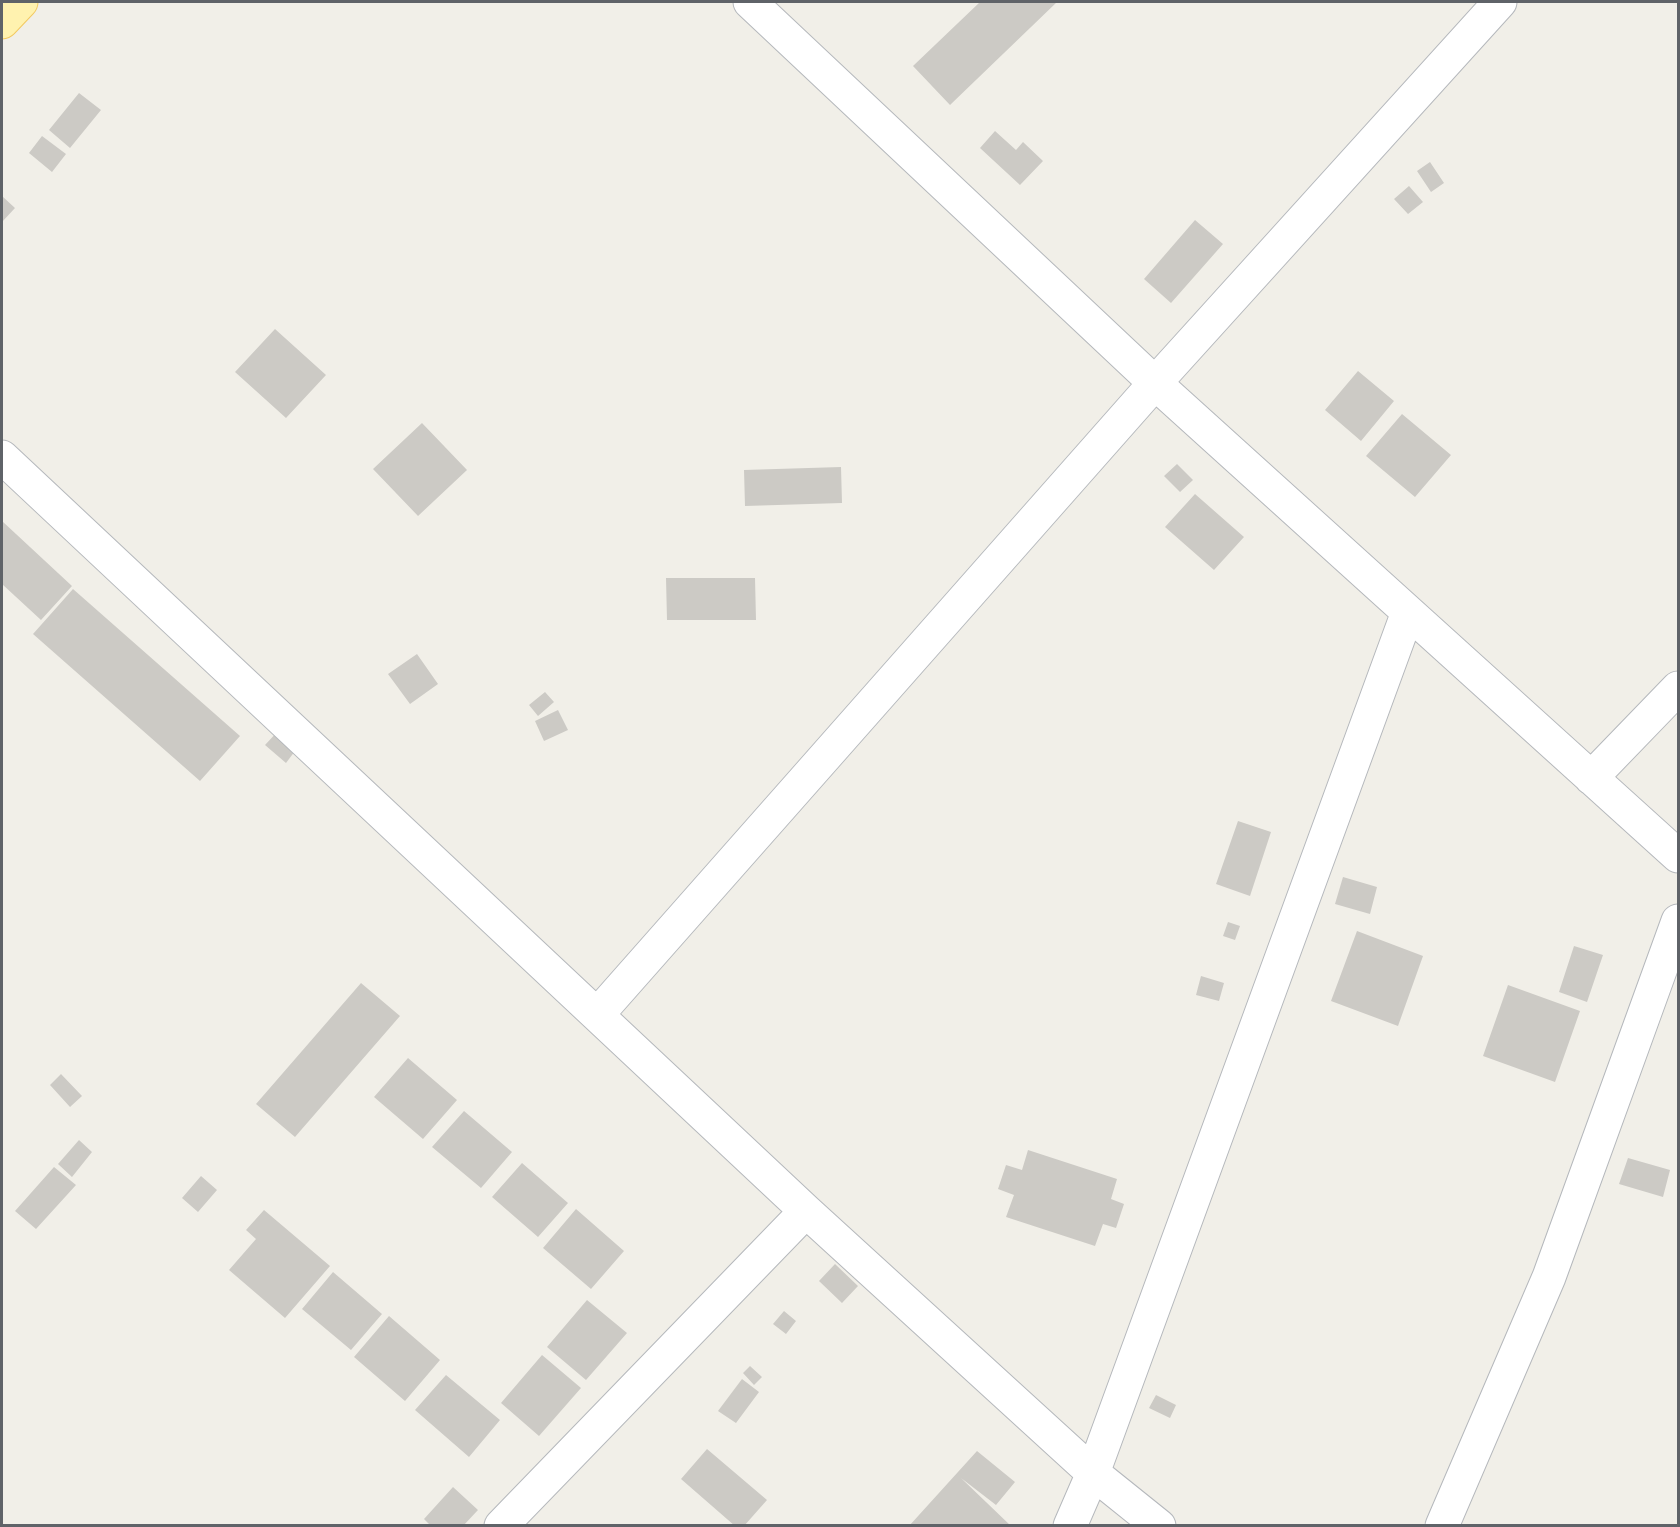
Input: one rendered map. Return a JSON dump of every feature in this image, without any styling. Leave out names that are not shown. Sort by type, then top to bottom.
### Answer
[{"type":"main road","points":[[2,22],[21,2]]},
{"type":"street","points":[[750,2],[1155,383],[1678,856]]},
{"type":"street","points":[[597,1015],[1155,383],[1500,2]]},
{"type":"street","points":[[2,457],[806,1211],[1093,1473],[1159,1526]]},
{"type":"street","points":[[1070,1526],[1093,1473],[1408,612]]},
{"type":"street","points":[[1591,778],[1678,688]]},
{"type":"street","points":[[1442,1526],[1549,1277],[1678,921]]},
{"type":"street","points":[[501,1526],[806,1211]]},
{"type":"building","points":[[980,2],[1057,2],[950,105],[913,66]]},
{"type":"building","points":[[79,93],[101,110],[70,148],[49,130]]},
{"type":"building","points":[[995,131],[1016,150],[1023,142],[1043,161],[1020,185],[980,148]]},
{"type":"building","points":[[42,136],[66,154],[52,172],[29,153]]},
{"type":"building","points":[[1430,162],[1444,183],[1431,192],[1417,171]]},
{"type":"building","points":[[1409,186],[1423,202],[1408,214],[1394,199]]},
{"type":"building","points":[[2,196],[15,208],[2,222]]},
{"type":"building","points":[[1195,220],[1223,244],[1171,303],[1144,279]]},
{"type":"building","points":[[275,329],[326,375],[286,418],[235,372]]},
{"type":"building","points":[[1358,371],[1394,401],[1361,441],[1325,410]]},
{"type":"building","points":[[1402,414],[1451,455],[1415,497],[1366,456]]},
{"type":"building","points":[[422,423],[467,470],[418,516],[373,469]]},
{"type":"building","points":[[1177,464],[1193,480],[1180,492],[1164,476]]},
{"type":"building","points":[[841,467],[842,503],[745,506],[744,470]]},
{"type":"building","points":[[1195,494],[1244,537],[1214,570],[1165,527]]},
{"type":"building","points":[[2,521],[72,586],[41,620],[2,584]]},
{"type":"building","points":[[666,578],[755,578],[756,620],[667,620]]},
{"type":"building","points":[[73,589],[240,736],[200,781],[33,634]]},
{"type":"building","points":[[417,654],[438,684],[410,704],[388,674]]},
{"type":"building","points":[[545,692],[554,702],[538,716],[529,705]]},
{"type":"building","points":[[558,710],[568,730],[544,741],[535,721]]},
{"type":"building","points":[[279,730],[298,747],[286,763],[265,745]]},
{"type":"building","points":[[1238,821],[1271,832],[1250,896],[1216,884]]},
{"type":"building","points":[[1343,877],[1377,887],[1370,914],[1335,904]]},
{"type":"building","points":[[1228,922],[1240,926],[1235,940],[1223,936]]},
{"type":"building","points":[[1357,931],[1423,956],[1398,1026],[1331,1001]]},
{"type":"building","points":[[1574,946],[1603,955],[1587,1002],[1559,992]]},
{"type":"building","points":[[1201,976],[1224,983],[1219,1001],[1196,995]]},
{"type":"building","points":[[361,983],[400,1016],[295,1137],[256,1104]]},
{"type":"building","points":[[1508,985],[1580,1011],[1555,1082],[1483,1056]]},
{"type":"building","points":[[408,1058],[457,1100],[423,1139],[374,1097]]},
{"type":"building","points":[[61,1074],[82,1096],[70,1107],[50,1085]]},
{"type":"building","points":[[464,1111],[512,1152],[481,1188],[432,1147]]},
{"type":"building","points":[[79,1140],[92,1152],[72,1177],[58,1164]]},
{"type":"building","points":[[1028,1150],[1117,1179],[1111,1199],[1124,1204],[1116,1228],[1103,1224],[1095,1246],[1006,1217],[1014,1195],[998,1189],[1006,1165],[1022,1170]]},
{"type":"building","points":[[1628,1158],[1670,1170],[1663,1197],[1619,1184]]},
{"type":"building","points":[[522,1163],[568,1203],[538,1237],[492,1197]]},
{"type":"building","points":[[54,1167],[76,1185],[36,1229],[15,1211]]},
{"type":"building","points":[[201,1176],[217,1190],[198,1212],[182,1198]]},
{"type":"building","points":[[576,1209],[624,1251],[591,1289],[543,1248]]},
{"type":"building","points":[[264,1210],[330,1266],[285,1318],[229,1270],[256,1239],[246,1230]]},
{"type":"building","points":[[835,1264],[858,1286],[842,1303],[819,1281]]},
{"type":"building","points":[[333,1272],[382,1314],[351,1350],[302,1309]]},
{"type":"building","points":[[587,1300],[627,1333],[586,1380],[547,1347]]},
{"type":"building","points":[[784,1311],[796,1321],[786,1334],[773,1324]]},
{"type":"building","points":[[389,1316],[440,1360],[405,1401],[354,1357]]},
{"type":"building","points":[[542,1355],[581,1388],[539,1436],[501,1403]]},
{"type":"building","points":[[750,1366],[762,1377],[754,1385],[743,1373]]},
{"type":"building","points":[[446,1375],[500,1420],[469,1457],[415,1410]]},
{"type":"building","points":[[742,1379],[759,1392],[736,1423],[718,1411]]},
{"type":"building","points":[[1156,1395],[1176,1405],[1170,1418],[1149,1408]]},
{"type":"building","points":[[707,1449],[767,1500],[744,1526],[735,1526],[681,1479]]},
{"type":"building","points":[[977,1451],[1015,1482],[996,1505],[961,1478],[1011,1526],[909,1526]]},
{"type":"building","points":[[453,1487],[478,1510],[463,1526],[431,1526],[424,1519]]}]
